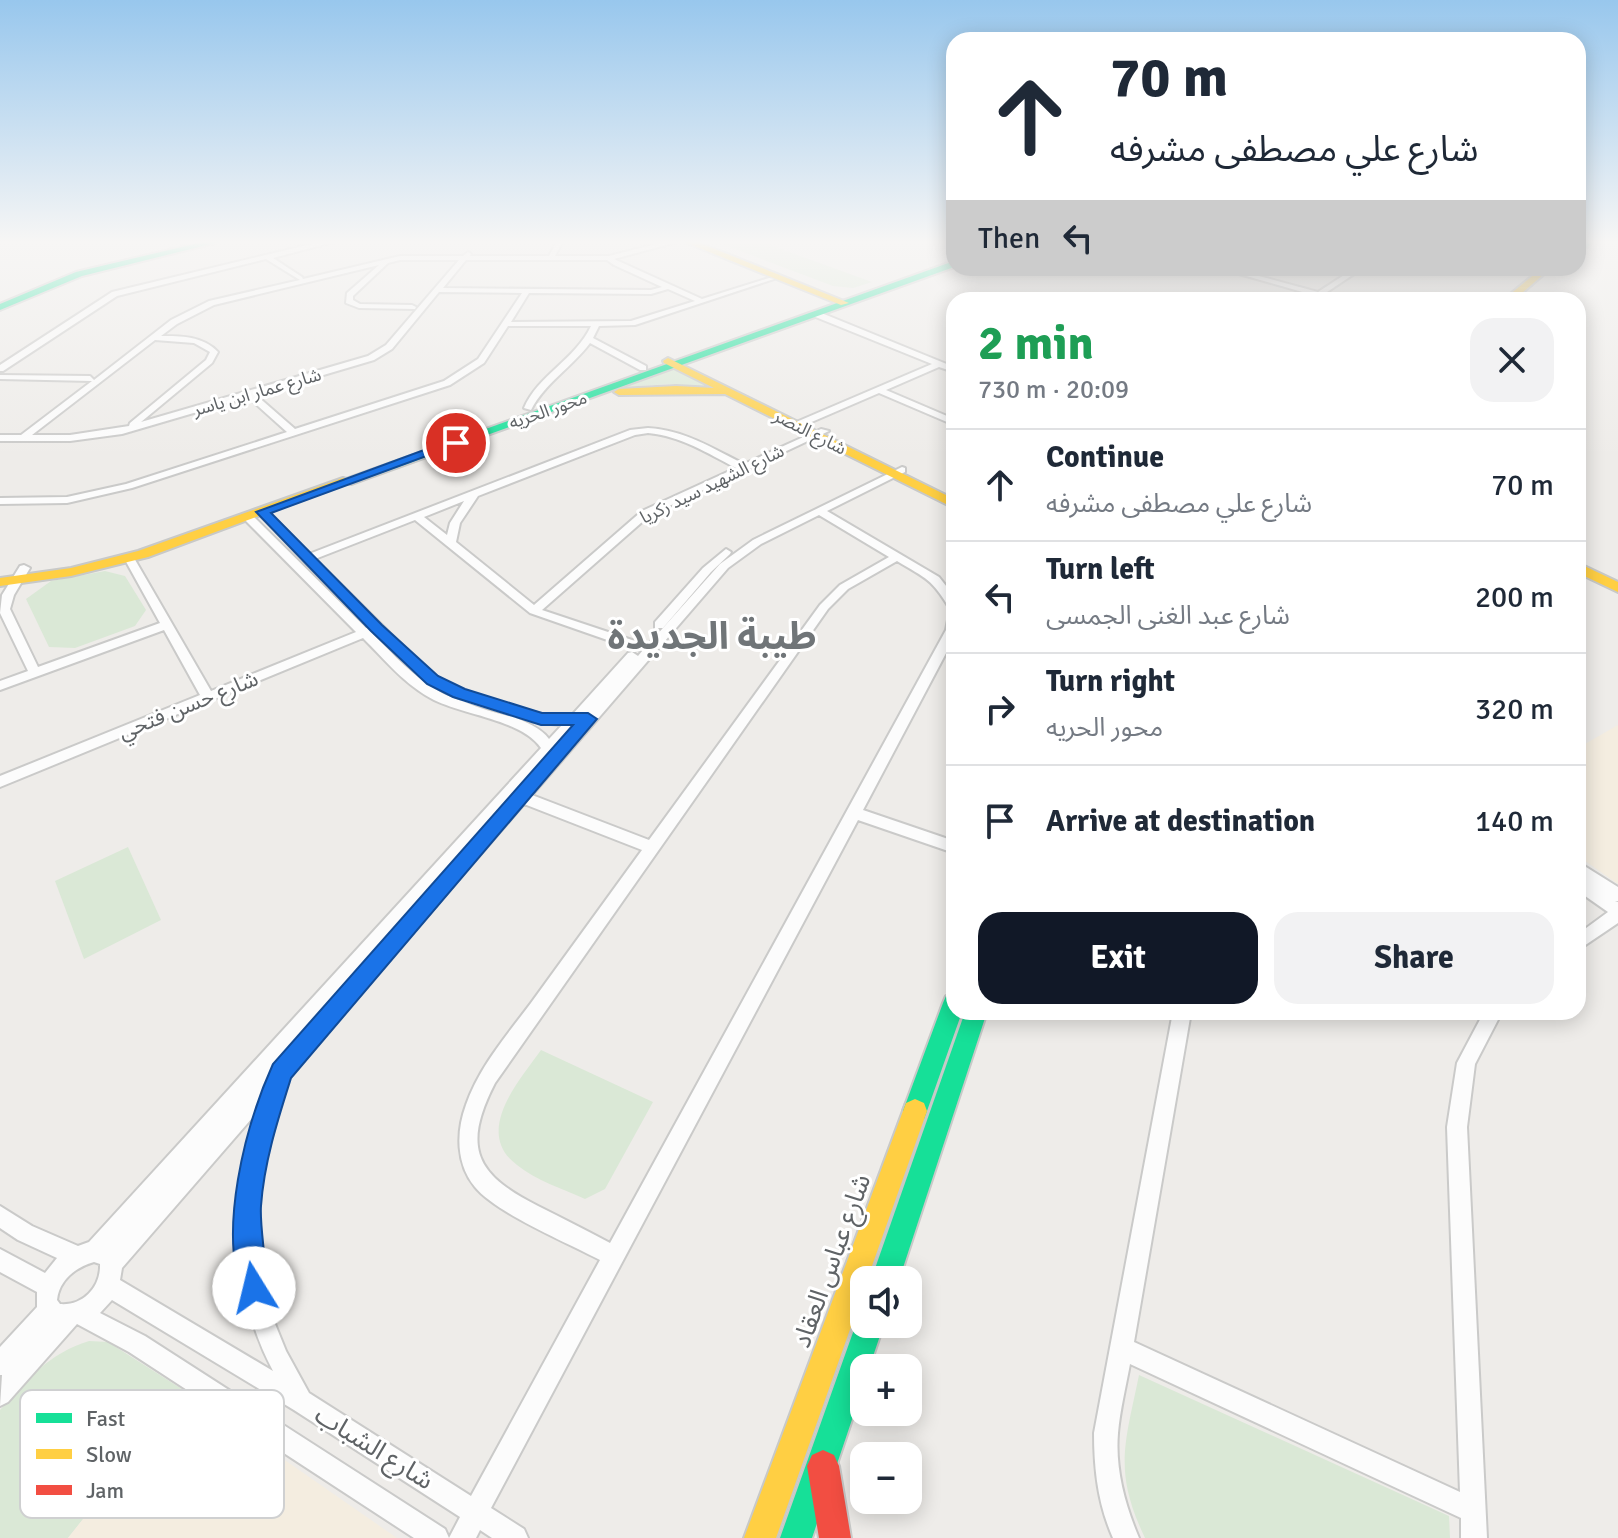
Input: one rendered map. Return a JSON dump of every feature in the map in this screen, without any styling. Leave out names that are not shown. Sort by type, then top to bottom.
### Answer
[{"type":"main road","name":"محور الحريه","points":[[10,575],[71,572],[129,558],[581,399],[674,361],[811,313]]},
{"type":"main road","name":"محور الحريه","points":[[10,575],[146,543],[643,368],[674,361]]},
{"type":"main road","name":"شارع النصر","points":[[674,361],[894,470],[946,499]]},
{"type":"main road","points":[[581,399],[656,389],[737,392]]},
{"type":"main road","name":"شارع النصر","points":[[894,470],[946,493]]},
{"type":"main road","points":[[1586,563],[1618,579]]},
{"type":"main road","points":[[1586,571],[1618,588]]},
{"type":"main road","name":"شارع عباس العقاد","points":[[760,1538],[948,1020]]},
{"type":"main road","points":[[890,1266],[973,1020]]},
{"type":"main road","points":[[796,1538],[865,1338]]},
{"type":"main road","points":[[822,1463],[835,1538]]},
{"type":"street","points":[[0,369],[82,313]]},
{"type":"street","points":[[13,436],[158,326],[181,313]]},
{"type":"street","points":[[13,436],[190,313]]},
{"type":"street","name":"شارع عمار ابن ياسر","points":[[13,436],[93,433],[133,425],[364,356],[379,347],[407,313]]},
{"type":"street","name":"شارع عمار ابن ياسر","points":[[13,436],[112,434],[250,394],[382,353],[418,313]]},
{"type":"street","points":[[0,501],[53,501],[97,495],[458,378],[481,361],[513,313]]},
{"type":"street","points":[[506,324],[639,322],[666,313]]},
{"type":"street","points":[[803,316],[946,367]]},
{"type":"street","points":[[528,408],[534,395],[576,358],[590,340],[595,325]]},
{"type":"street","points":[[133,425],[209,361],[214,352],[210,346],[199,342],[154,338]]},
{"type":"street","points":[[590,340],[643,368]]},
{"type":"street","name":"شارع الشهيد سيد زكريا","points":[[534,611],[646,513],[741,467],[879,390],[939,364]]},
{"type":"street","points":[[0,377],[90,379]]},
{"type":"street","points":[[879,390],[946,419]]},
{"type":"street","points":[[250,394],[294,433]]},
{"type":"street","points":[[162,400],[182,410]]},
{"type":"street","points":[[308,558],[643,430],[672,432],[741,467]]},
{"type":"street","points":[[0,1364],[65,1313],[96,1302],[98,1264],[551,752],[588,719],[724,566],[757,542],[894,470]]},
{"type":"street","points":[[65,1313],[46,1303],[49,1287],[60,1269],[98,1264],[281,1072],[521,797],[571,721],[707,570],[730,549],[894,470]]},
{"type":"street","points":[[450,543],[455,523],[474,494]]},
{"type":"street","points":[[820,511],[935,579],[946,592]]},
{"type":"street","points":[[256,514],[308,558],[421,687],[531,730],[551,752]]},
{"type":"street","points":[[256,514],[368,627],[426,675],[449,689],[526,716],[571,721],[588,719]]},
{"type":"street","points":[[417,516],[534,611],[640,647]]},
{"type":"street","points":[[612,1255],[490,1189],[468,1148],[468,1124],[475,1100],[488,1077],[830,600],[844,587],[898,556]]},
{"type":"street","points":[[129,558],[205,693]]},
{"type":"street","points":[[10,575],[4,609],[35,673]]},
{"type":"street","points":[[0,686],[165,625]]},
{"type":"street","name":"شارع حسن فتحي","points":[[0,772],[368,627]]},
{"type":"street","points":[[462,1538],[612,1255],[855,813],[946,636]]},
{"type":"street","name":"شارع حسن فتحي","points":[[0,782],[205,693]]},
{"type":"street","points":[[521,797],[653,848]]},
{"type":"street","points":[[855,813],[946,844]]},
{"type":"street","points":[[1586,873],[1618,895]]},
{"type":"street","points":[[1586,889],[1618,912],[1586,937]]},
{"type":"street","points":[[1126,1538],[1116,1518],[1106,1475],[1106,1433],[1181,1020]]},
{"type":"street","points":[[1474,1538],[1457,1127],[1466,1063],[1489,1020]]},
{"type":"street","points":[[281,1072],[254,1167],[247,1236],[249,1272],[269,1338],[283,1371],[302,1402]]},
{"type":"street","name":"شارع الشباب","points":[[0,1216],[25,1233],[98,1264],[302,1402],[515,1538]]},
{"type":"street","points":[[0,1260],[49,1287]]},
{"type":"street","points":[[0,1394],[65,1313]]},
{"type":"street","name":"شارع الشباب","points":[[65,1313],[137,1344],[208,1390]]},
{"type":"street","points":[[1121,1348],[1473,1511]]},
{"type":"street","name":"شارع الشباب","points":[[284,1439],[436,1538]]},
{"type":"green space","points":[[673,370],[684,371],[717,389],[673,384],[622,387]]},
{"type":"green space","points":[[105,571],[125,576],[146,610],[135,626],[75,648],[49,647],[26,599],[51,581]]},
{"type":"green space","points":[[128,847],[161,920],[84,959],[55,881]]},
{"type":"green space","points":[[541,1050],[653,1102],[605,1189],[585,1199],[541,1180],[517,1165],[504,1152],[499,1137],[499,1122],[504,1107]]},
{"type":"green space","points":[[89,1341],[108,1342],[183,1390],[20,1390],[20,1518],[84,1518],[68,1538],[0,1538],[0,1410],[29,1378],[50,1360]]},
{"type":"green space","points":[[1139,1375],[1449,1516],[1450,1538],[1145,1538],[1135,1515],[1125,1475],[1126,1439]]},
{"type":"sand","points":[[1618,725],[1618,884],[1586,862],[1586,743]]},
{"type":"sand","points":[[284,1460],[397,1538],[68,1538],[84,1518],[284,1518]]},
{"type":"traffic: fast","points":[[347,481],[818,313]]},
{"type":"traffic: fast","points":[[915,1111],[948,1020]]},
{"type":"traffic: fast","points":[[890,1266],[973,1020]]},
{"type":"traffic: fast","points":[[796,1538],[865,1338]]},
{"type":"traffic: slow","points":[[668,361],[946,500]]},
{"type":"traffic: slow","points":[[619,392],[676,389],[721,392]]},
{"type":"traffic: slow","points":[[0,582],[71,572],[143,554],[347,481]]},
{"type":"traffic: slow","points":[[1586,571],[1618,588]]},
{"type":"traffic: slow","points":[[760,1538],[915,1111]]},
{"type":"traffic: jam","points":[[823,1466],[835,1538]]},
{"type":"district","name":"طيبة الجديدة","points":[[712,636]]},
{"type":"route","points":[[254,1288],[249,1272],[248,1202],[261,1134],[281,1072],[588,719],[556,721],[526,716],[459,693],[433,680],[376,628],[263,512],[456,443]]}]
